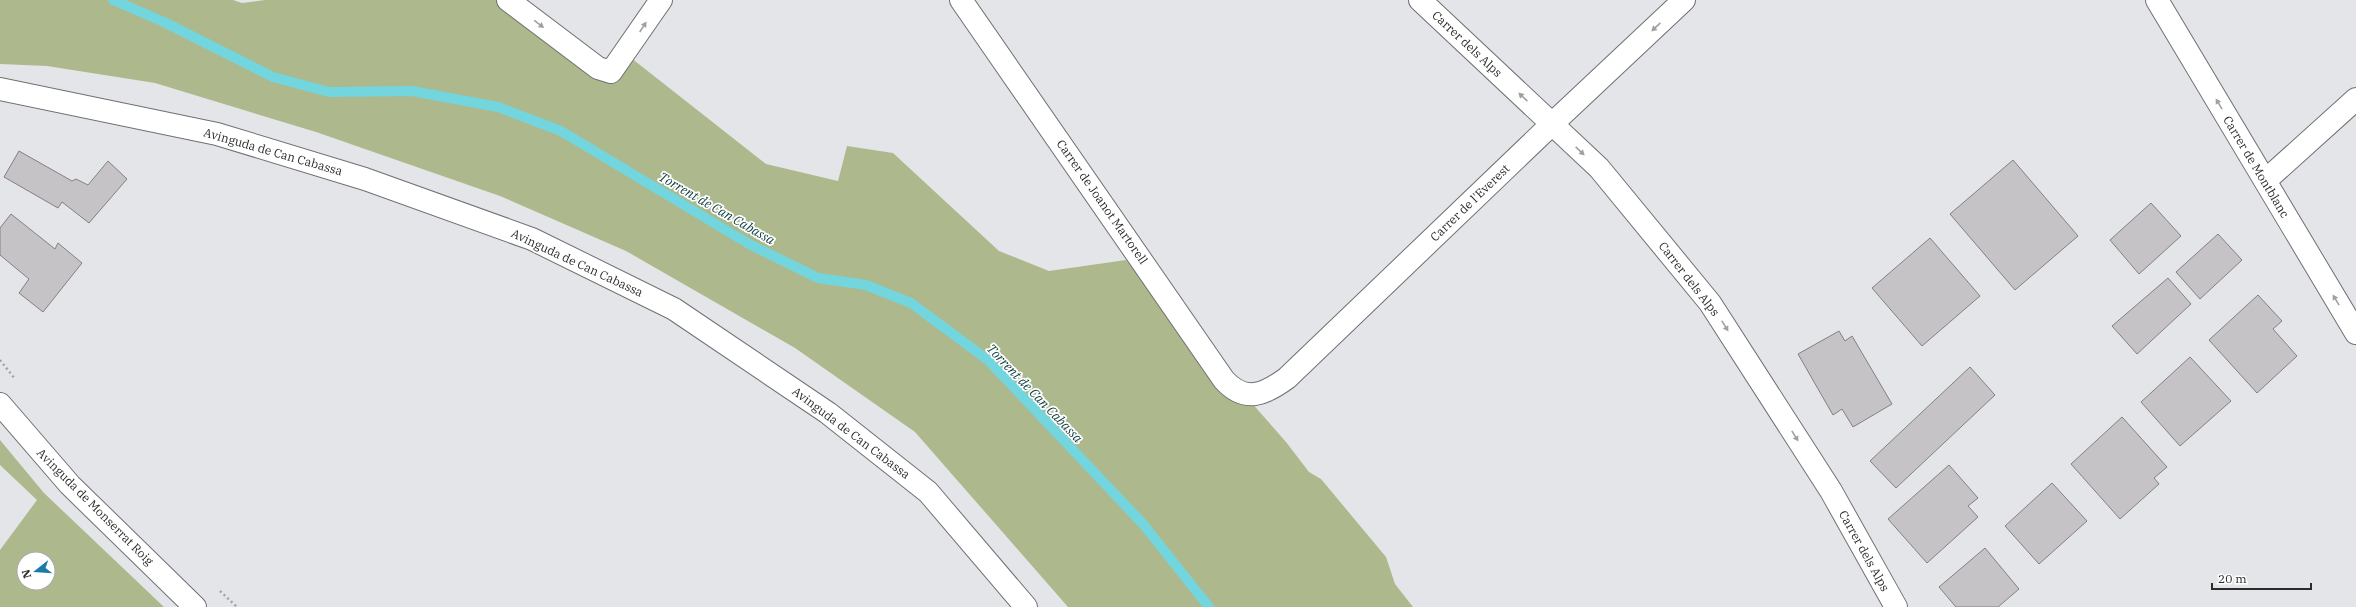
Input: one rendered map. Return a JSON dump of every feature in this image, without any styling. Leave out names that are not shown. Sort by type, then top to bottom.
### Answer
[{"type":"street","points":[[508,0],[598,68],[612,72],[626,54],[661,0]]},
{"type":"street","name":"Carrer de Joanot Martorell","points":[[961,0],[1224,380],[1234,390],[1250,395]]},
{"type":"street","name":"Carrer dels Alps","points":[[1420,0],[1599,168],[1710,303],[1831,491],[1896,607]]},
{"type":"street","name":"Carrer de l'Everest","points":[[1250,395],[1272,389],[1287,378],[1552,124],[1684,0]]},
{"type":"street","name":"Carrer de Montblanc","points":[[2157,0],[2356,333]]},
{"type":"street","name":"Avinguda de Can Cabassa","points":[[3,91],[217,134],[365,179],[532,239],[674,309],[828,413],[928,492],[1026,607]]},
{"type":"street","points":[[2265,181],[2356,99]]},
{"type":"street","name":"Avinguda de Monserrat Roig","points":[[0,404],[70,484],[194,607]]},
{"type":"green space","points":[[0,0],[233,0],[242,3],[265,0],[508,0],[598,68],[626,54],[766,164],[838,181],[847,146],[893,153],[999,251],[1049,271],[1126,260],[1286,442],[1309,472],[1321,479],[1386,557],[1395,584],[1413,607],[1068,607],[915,432],[795,348],[626,251],[500,196],[316,132],[155,83],[47,66],[0,64]]},
{"type":"green space","points":[[0,440],[44,493],[164,607],[0,607],[0,550],[37,500],[0,465]]},
{"type":"building","points":[[19,151],[72,181],[76,179],[88,185],[108,161],[127,179],[89,223],[62,202],[58,208],[4,177]]},
{"type":"building","points":[[2013,160],[2078,236],[2015,290],[1950,214]]},
{"type":"building","points":[[2151,203],[2181,236],[2139,274],[2110,240]]},
{"type":"building","points":[[11,214],[55,249],[58,243],[82,263],[43,312],[19,293],[29,279],[0,255],[0,228]]},
{"type":"building","points":[[2218,234],[2242,260],[2200,299],[2176,272]]},
{"type":"building","points":[[1930,238],[1980,296],[1922,346],[1872,288]]},
{"type":"building","points":[[2168,278],[2191,304],[2137,354],[2112,326]]},
{"type":"building","points":[[2258,295],[2282,321],[2273,329],[2297,356],[2257,393],[2209,340]]},
{"type":"building","points":[[1839,331],[1845,341],[1852,336],[1892,404],[1853,427],[1842,409],[1833,415],[1798,354]]},
{"type":"building","points":[[2190,357],[2231,401],[2180,446],[2141,402]]},
{"type":"building","points":[[1970,367],[1995,395],[1896,488],[1870,461]]},
{"type":"building","points":[[2122,417],[2167,467],[2154,478],[2159,484],[2120,519],[2071,464]]},
{"type":"building","points":[[1949,465],[1978,498],[1968,506],[1978,517],[1927,563],[1888,519]]},
{"type":"building","points":[[2052,483],[2087,521],[2039,564],[2005,526]]},
{"type":"building","points":[[1985,548],[2019,589],[1998,607],[1956,607],[1939,587]]},
{"type":"waterway","name":"Torrent de Can Cabassa","points":[[113,0],[164,22],[273,77],[329,92],[412,91],[498,107],[561,131],[749,244],[818,278],[866,285],[911,303],[988,360],[1143,524],[1209,607]]}]
